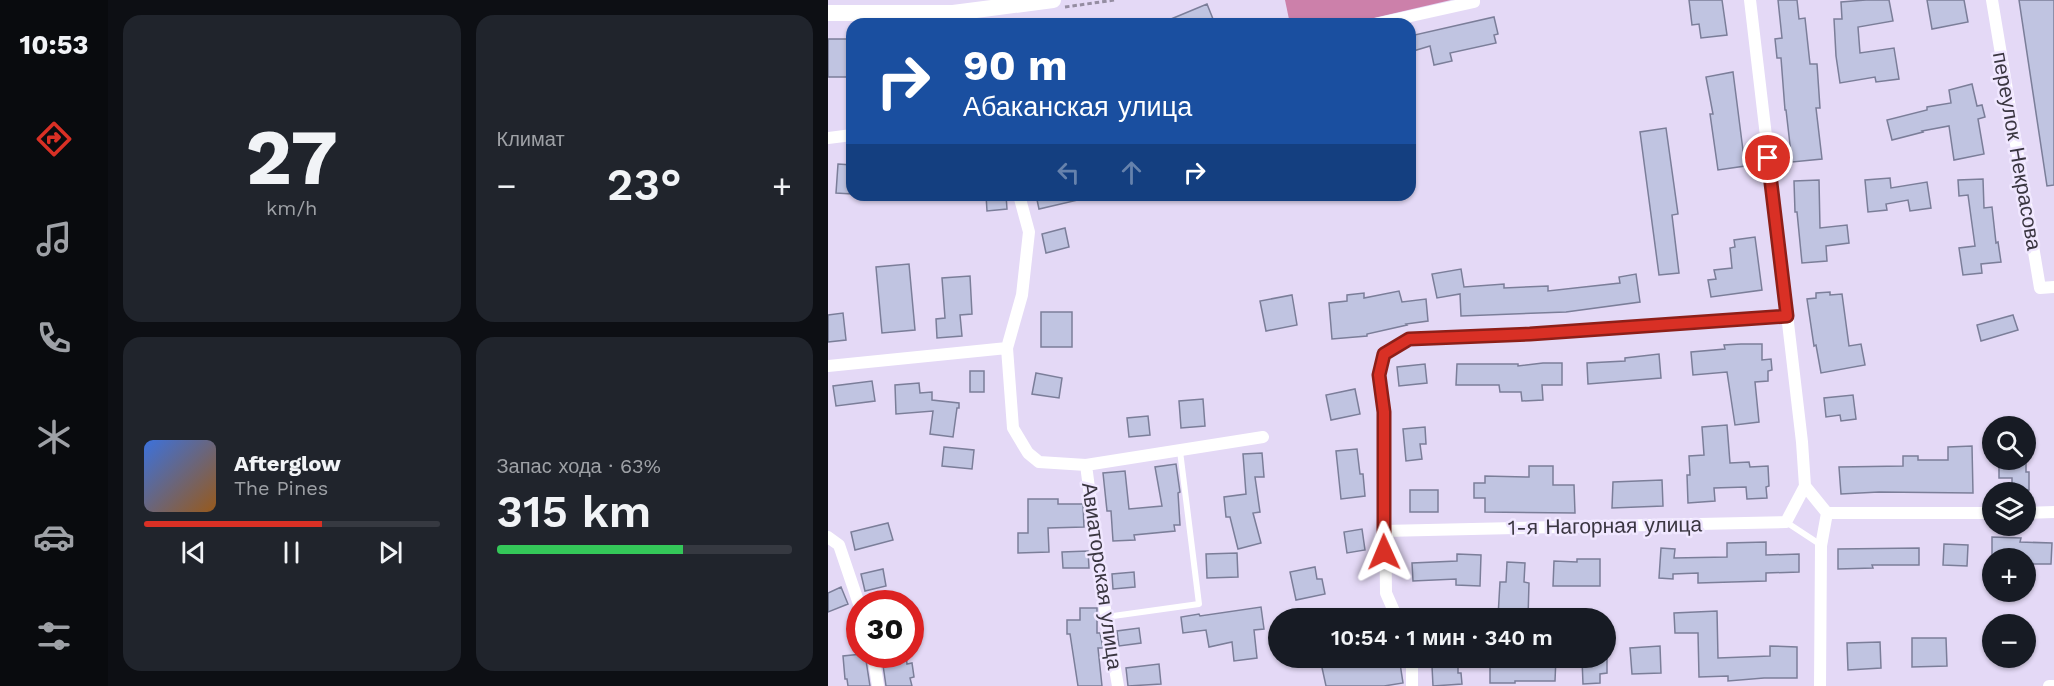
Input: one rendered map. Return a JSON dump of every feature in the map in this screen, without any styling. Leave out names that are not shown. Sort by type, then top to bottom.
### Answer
[{"type":"main road","points":[[828,13],[953,13],[974,5],[1053,0]]},
{"type":"street","points":[[1402,18],[1474,2],[1474,0]]},
{"type":"street","points":[[1750,0],[1802,442],[1805,486],[1786,522]]},
{"type":"street","name":"переулок Некрасова","points":[[1992,0],[2040,288],[2054,287]]},
{"type":"street","points":[[828,138],[846,136]]},
{"type":"street","name":"Авиаторская улица","points":[[1021,201],[1029,232],[1022,295],[1007,348],[1013,428],[1028,453],[1039,462],[1086,465],[1263,437]]},
{"type":"street","points":[[1393,608],[1386,593],[1384,412],[1379,375],[1384,354],[1409,339],[1530,334],[1787,316]]},
{"type":"street","points":[[828,366],[1007,348]]},
{"type":"street","name":"Авиаторская улица","points":[[1086,465],[1106,617],[1118,686]]},
{"type":"street","points":[[1805,486],[1827,513],[1821,546],[1820,686]]},
{"type":"street","points":[[2036,513],[2054,512]]},
{"type":"street","points":[[1827,513],[1982,513]]},
{"type":"street","name":"1-я Нагорная улица","points":[[1384,531],[1786,522]]},
{"type":"street","points":[[828,537],[839,545],[854,590]]},
{"type":"street","points":[[875,668],[878,686]]},
{"type":"street","points":[[1412,668],[1412,686]]},
{"type":"street","points":[[2049,686],[2054,686]]},
{"type":"lane","points":[[1106,617],[1199,604],[1180,450]]},
{"type":"lane","points":[[1786,522],[1821,546]]},
{"type":"shaded area","points":[[1285,0],[1451,0],[1374,18],[1289,18]]},
{"type":"building","points":[[1689,0],[1722,0],[1727,35],[1701,38],[1699,24],[1692,25]]},
{"type":"building","points":[[1778,0],[1797,0],[1799,19],[1805,18],[1810,64],[1817,64],[1820,108],[1816,108],[1822,159],[1792,162],[1781,58],[1777,58],[1775,39],[1782,38]]},
{"type":"building","points":[[1889,0],[1893,21],[1858,27],[1860,53],[1894,48],[1899,79],[1876,82],[1875,77],[1840,83],[1834,19],[1842,19],[1841,2]]},
{"type":"building","points":[[1927,0],[1964,0],[1968,22],[1932,29]]},
{"type":"building","points":[[2019,0],[2054,0],[2054,185],[2047,186]]},
{"type":"building","points":[[1207,4],[1213,18],[1173,18]]},
{"type":"building","points":[[1494,17],[1498,34],[1494,35],[1496,43],[1450,53],[1452,61],[1434,65],[1430,46],[1416,50],[1416,35]]},
{"type":"building","points":[[828,39],[846,39],[846,77],[828,77]]},
{"type":"building","points":[[1733,72],[1745,166],[1718,170],[1710,114],[1713,114],[1706,77]]},
{"type":"building","points":[[1972,84],[1977,106],[1982,105],[1985,117],[1978,119],[1984,154],[1954,160],[1949,126],[1892,140],[1887,120],[1927,110],[1927,107],[1951,103],[1949,90]]},
{"type":"building","points":[[1666,128],[1678,214],[1672,215],[1679,273],[1659,275],[1640,132]]},
{"type":"building","points":[[838,164],[846,165],[846,194],[836,193]]},
{"type":"building","points":[[1890,178],[1891,188],[1927,182],[1931,208],[1910,211],[1908,200],[1886,204],[1887,210],[1868,212],[1865,180]]},
{"type":"building","points":[[1983,179],[1984,208],[1992,207],[1996,243],[1998,242],[2001,262],[1981,264],[1982,273],[1963,275],[1959,248],[1975,246],[1968,195],[1959,196],[1958,180]]},
{"type":"building","points":[[1819,180],[1820,228],[1847,225],[1849,243],[1826,246],[1827,261],[1802,263],[1797,212],[1795,212],[1794,181]]},
{"type":"building","points":[[986,201],[1006,201],[1007,209],[987,211]]},
{"type":"building","points":[[1037,201],[1074,201],[1039,209]]},
{"type":"building","points":[[1065,228],[1069,247],[1046,253],[1042,234]]},
{"type":"building","points":[[1755,237],[1762,290],[1711,297],[1708,280],[1716,279],[1714,270],[1732,268],[1730,248],[1735,247],[1734,240]]},
{"type":"building","points":[[909,264],[915,330],[882,333],[876,267]]},
{"type":"building","points":[[1461,269],[1464,287],[1504,284],[1504,288],[1548,286],[1548,291],[1620,283],[1619,277],[1636,274],[1640,302],[1566,312],[1461,316],[1460,294],[1437,298],[1432,274]]},
{"type":"building","points":[[970,276],[972,314],[960,315],[962,336],[937,338],[936,319],[945,318],[942,278]]},
{"type":"building","points":[[1399,291],[1402,302],[1426,299],[1428,321],[1406,324],[1367,334],[1367,336],[1332,339],[1329,303],[1347,301],[1347,295],[1364,293],[1364,298]]},
{"type":"building","points":[[1830,292],[1830,295],[1842,294],[1849,346],[1861,344],[1865,365],[1821,373],[1816,345],[1814,346],[1807,299],[1816,298],[1816,293]]},
{"type":"building","points":[[1292,295],[1297,325],[1266,331],[1260,301]]},
{"type":"building","points":[[1041,312],[1072,312],[1072,347],[1041,347]]},
{"type":"building","points":[[843,313],[846,340],[828,342],[828,315]]},
{"type":"building","points":[[2013,315],[2018,330],[1981,341],[1977,325]]},
{"type":"building","points":[[1762,344],[1762,360],[1771,359],[1772,370],[1768,371],[1768,381],[1755,382],[1759,422],[1735,425],[1727,372],[1693,375],[1691,352],[1725,349],[1724,345]]},
{"type":"building","points":[[1659,354],[1661,378],[1588,384],[1587,363],[1625,361],[1625,358]]},
{"type":"building","points":[[1562,363],[1562,385],[1542,385],[1543,400],[1522,401],[1521,392],[1500,392],[1499,385],[1456,385],[1457,364],[1518,364],[1518,366]]},
{"type":"building","points":[[1425,364],[1427,383],[1399,386],[1397,367]]},
{"type":"building","points":[[970,371],[984,371],[984,392],[970,392]]},
{"type":"building","points":[[1036,373],[1062,378],[1059,398],[1032,394]]},
{"type":"building","points":[[872,381],[875,401],[836,406],[833,386]]},
{"type":"building","points":[[919,383],[920,393],[932,392],[932,400],[959,403],[953,437],[930,434],[933,411],[896,414],[895,385]]},
{"type":"building","points":[[1355,389],[1360,414],[1331,420],[1326,395]]},
{"type":"building","points":[[1853,395],[1856,419],[1841,421],[1840,415],[1826,417],[1824,398]]},
{"type":"building","points":[[1203,399],[1205,426],[1181,428],[1179,401]]},
{"type":"building","points":[[1148,416],[1150,435],[1129,437],[1127,418]]},
{"type":"building","points":[[1727,425],[1730,463],[1749,462],[1750,467],[1768,466],[1767,498],[1747,499],[1746,487],[1714,488],[1715,501],[1688,503],[1689,456],[1704,455],[1702,427]]},
{"type":"building","points":[[1425,427],[1426,444],[1420,444],[1422,459],[1406,461],[1403,429]]},
{"type":"building","points":[[1972,446],[1973,493],[1841,494],[1839,467],[1903,466],[1903,456],[1918,456],[1918,460],[1948,460],[1948,447]]},
{"type":"building","points":[[944,447],[974,450],[972,469],[942,466]]},
{"type":"building","points":[[1357,449],[1365,496],[1341,499],[1336,451]]},
{"type":"building","points":[[1262,453],[1264,477],[1255,477],[1260,512],[1253,513],[1261,543],[1238,549],[1230,517],[1226,517],[1224,497],[1246,494],[1243,454]]},
{"type":"building","points":[[1176,464],[1180,492],[1178,493],[1180,525],[1174,525],[1175,531],[1134,535],[1135,540],[1113,541],[1111,511],[1107,511],[1103,473],[1125,471],[1129,509],[1162,506],[1155,467]]},
{"type":"building","points":[[1529,466],[1553,466],[1553,485],[1574,485],[1575,513],[1485,512],[1485,498],[1474,498],[1474,483],[1485,483],[1485,476],[1529,477]]},
{"type":"building","points":[[1999,470],[2029,472],[2029,482],[2012,482],[2012,478],[1999,478]]},
{"type":"building","points":[[1662,480],[1663,506],[1612,508],[1613,482]]},
{"type":"building","points":[[1410,490],[1438,490],[1438,512],[1410,512]]},
{"type":"building","points":[[1028,499],[1058,499],[1058,504],[1083,504],[1084,527],[1048,528],[1049,552],[1018,553],[1018,533],[1028,533]]},
{"type":"building","points":[[888,523],[893,540],[855,550],[851,532]]},
{"type":"building","points":[[1362,529],[1365,550],[1347,553],[1344,532]]},
{"type":"building","points":[[1992,537],[2021,538],[2020,542],[2052,543],[2051,564],[2036,564],[2036,548],[1992,548]]},
{"type":"building","points":[[1766,542],[1766,555],[1799,554],[1799,572],[1766,573],[1766,581],[1698,583],[1698,573],[1673,574],[1673,579],[1659,578],[1661,548],[1675,549],[1674,558],[1727,557],[1727,543]]},
{"type":"building","points":[[1944,544],[1968,545],[1967,566],[1943,565]]},
{"type":"building","points":[[1919,548],[1919,565],[1872,565],[1873,568],[1838,569],[1838,549]]},
{"type":"building","points":[[1088,551],[1089,568],[1063,568],[1062,552]]},
{"type":"building","points":[[1237,553],[1238,577],[1207,578],[1206,554]]},
{"type":"building","points":[[1457,554],[1481,555],[1480,586],[1456,585],[1456,579],[1413,581],[1412,563],[1457,561]]},
{"type":"building","points":[[1577,559],[1600,559],[1600,586],[1553,586],[1554,561],[1577,562]]},
{"type":"building","points":[[1507,562],[1525,563],[1524,582],[1529,583],[1528,608],[1499,608],[1500,582],[1506,582]]},
{"type":"building","points":[[1315,567],[1317,579],[1322,579],[1325,594],[1296,600],[1290,572]]},
{"type":"building","points":[[883,569],[886,586],[865,590],[861,574]]},
{"type":"building","points":[[1134,572],[1135,587],[1113,589],[1112,574]]},
{"type":"building","points":[[841,587],[846,605],[828,612],[828,593]]},
{"type":"building","points":[[1261,607],[1264,629],[1254,630],[1257,658],[1234,661],[1232,642],[1209,647],[1206,630],[1183,633],[1181,617]]},
{"type":"building","points":[[1080,608],[1097,608],[1097,633],[1100,633],[1103,648],[1098,648],[1102,686],[1078,686],[1070,634],[1067,634],[1067,620],[1080,620]]},
{"type":"building","points":[[1717,611],[1718,658],[1770,656],[1770,646],[1797,647],[1797,678],[1728,681],[1728,676],[1699,677],[1698,633],[1675,633],[1674,613]]},
{"type":"building","points":[[1139,628],[1141,643],[1119,646],[1117,631]]},
{"type":"building","points":[[1912,638],[1946,638],[1947,666],[1912,667]]},
{"type":"building","points":[[1880,642],[1881,668],[1848,670],[1847,643]]},
{"type":"building","points":[[1660,646],[1661,673],[1632,674],[1630,648]]},
{"type":"building","points":[[843,656],[846,656],[846,668],[867,668],[870,686],[848,686],[847,679],[845,679]]},
{"type":"building","points":[[1159,664],[1161,684],[1128,686],[1126,668]]},
{"type":"building","points":[[883,668],[913,668],[914,677],[910,678],[912,686],[886,686]]},
{"type":"building","points":[[1322,668],[1401,668],[1403,683],[1384,686],[1326,686]]},
{"type":"building","points":[[1432,668],[1458,668],[1458,673],[1461,673],[1462,684],[1433,686]]},
{"type":"building","points":[[1490,668],[1556,668],[1555,681],[1490,683]]},
{"type":"building","points":[[1582,668],[1607,668],[1607,673],[1600,674],[1600,683],[1583,684]]},
{"type":"route","points":[[1384,552],[1384,412],[1379,375],[1384,354],[1409,339],[1530,334],[1787,316],[1768,158]]}]
